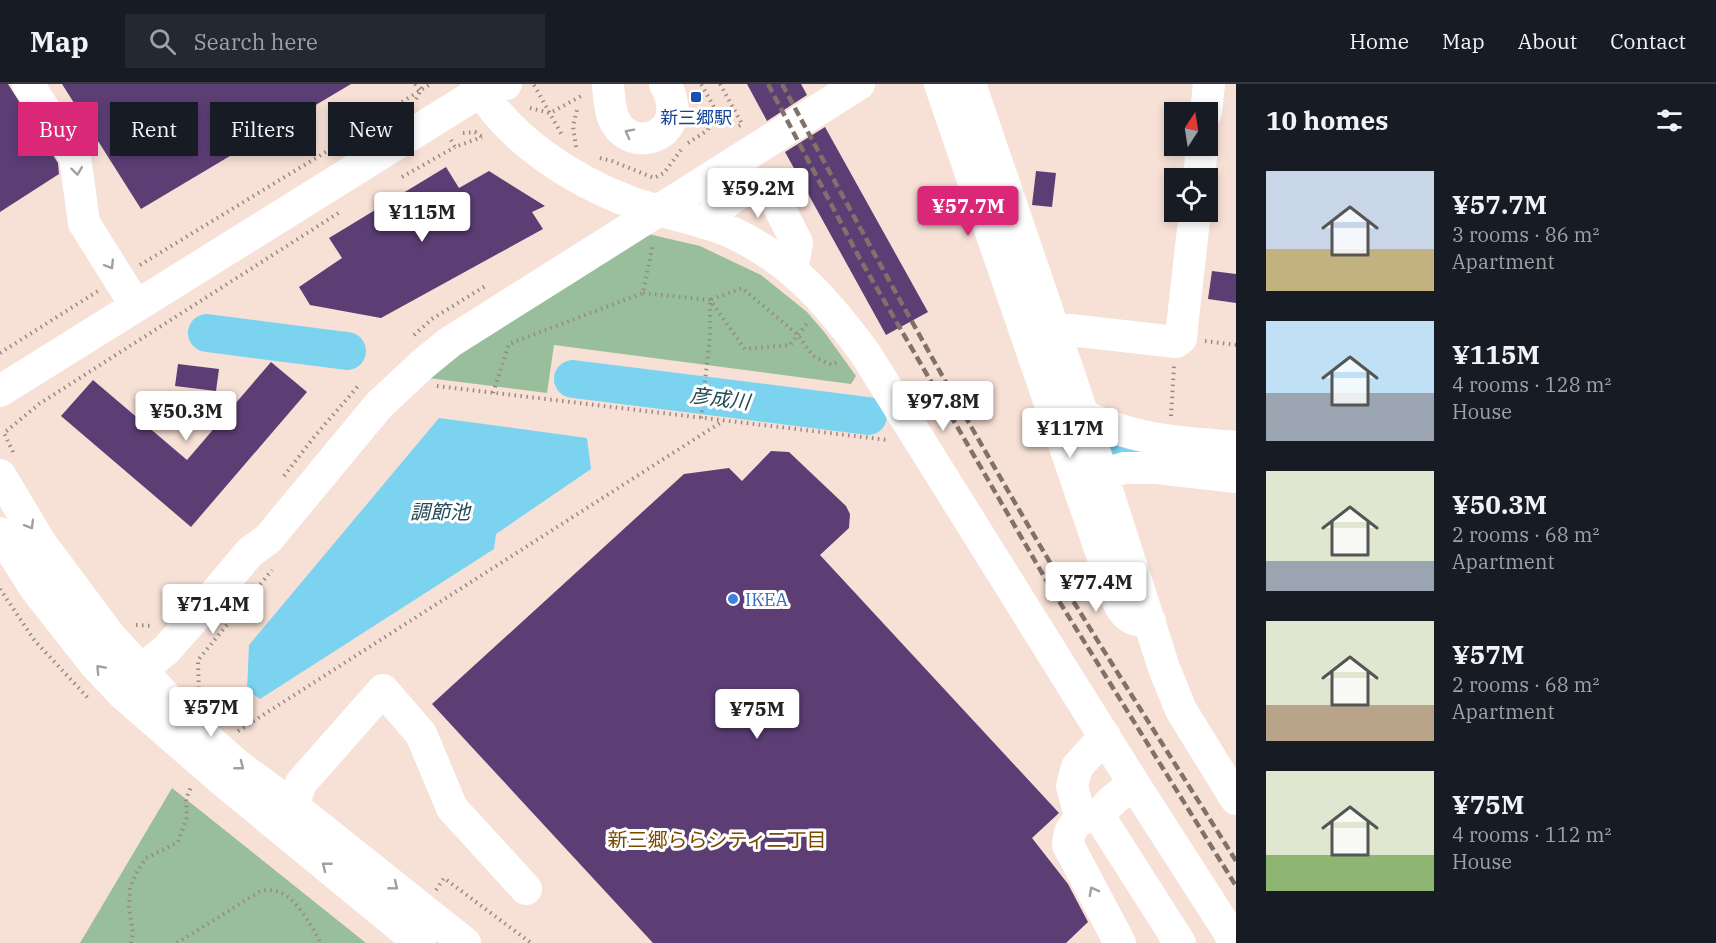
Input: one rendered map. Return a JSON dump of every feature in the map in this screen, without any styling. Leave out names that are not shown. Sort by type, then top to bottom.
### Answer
[{"type":"street","points":[[608,84],[614,118],[621,130],[636,137],[646,138],[661,134],[670,123],[674,113],[670,93],[665,84]]},
{"type":"street","points":[[140,683],[250,552],[268,539],[379,405],[423,364],[450,342],[859,84]]},
{"type":"street","points":[[940,84],[1119,604],[1125,616],[1137,621],[1150,621]]},
{"type":"street","points":[[970,84],[1083,415],[1164,668],[1181,710],[1236,799]]},
{"type":"street","points":[[1207,102],[1209,84]]},
{"type":"street","points":[[0,391],[487,86],[514,131],[536,150],[564,169],[631,202],[734,234],[792,269],[813,287],[865,353],[1236,943]]},
{"type":"street","points":[[26,90],[75,157],[84,223],[136,306]]},
{"type":"street","points":[[704,223],[714,212],[752,186],[762,184],[773,195],[797,243],[792,269]]},
{"type":"street","points":[[1055,333],[1070,330],[1176,342],[1181,338],[1194,222]]},
{"type":"street","points":[[1083,415],[1108,428],[1130,435],[1236,447]]},
{"type":"street","points":[[1101,475],[1124,468],[1157,468],[1236,477]]},
{"type":"street","points":[[9,469],[40,542],[110,636],[140,683],[214,773],[420,943]]},
{"type":"street","points":[[0,533],[35,588],[93,662],[140,683],[236,764],[465,943]]},
{"type":"street","points":[[292,806],[301,783],[383,690],[421,734],[452,808],[526,888]]},
{"type":"street","points":[[1105,736],[1077,767],[1072,786],[1081,820],[1072,826],[1068,845],[1131,936]]},
{"type":"street","points":[[1134,784],[1110,802],[1102,813],[1101,819],[1180,943]]},
{"type":"path","points":[[403,102],[427,84]]},
{"type":"path","points":[[414,104],[427,84]]},
{"type":"path","points":[[444,138],[453,134],[475,132],[489,142]]},
{"type":"path","points":[[402,177],[455,147]]},
{"type":"path","points":[[0,353],[328,151]]},
{"type":"path","points":[[9,469],[4,433],[39,404],[343,211]]},
{"type":"path","points":[[642,293],[654,239]]},
{"type":"path","points":[[406,342],[432,319],[489,284]]},
{"type":"path","points":[[493,393],[509,344],[642,293],[710,300],[742,288],[798,335],[813,356],[832,364],[847,356]]},
{"type":"path","points":[[710,300],[745,349],[790,345],[814,315]]},
{"type":"path","points":[[701,418],[710,336],[710,300]]},
{"type":"path","points":[[1169,441],[1176,342]]},
{"type":"path","points":[[278,484],[314,437],[364,381]]},
{"type":"path","points":[[429,386],[889,440]]},
{"type":"path","points":[[238,731],[724,420]]},
{"type":"path","points":[[198,695],[198,660],[273,570]]},
{"type":"path","points":[[130,621],[136,626],[160,626]]},
{"type":"path","points":[[131,943],[133,933],[129,909],[130,888],[146,858],[178,842],[187,817],[186,799],[191,787]]},
{"type":"path","points":[[436,890],[444,878],[531,943]]},
{"type":"path","points":[[177,943],[259,892],[277,889],[285,894],[307,921],[321,943]]},
{"type":"green space","points":[[644,233],[700,246],[761,275],[807,312],[825,333],[856,376],[851,384],[554,345],[547,393],[428,378],[460,350]]},
{"type":"green space","points":[[172,788],[366,943],[80,943]]},
{"type":"water","name":"調節池","points":[[439,418],[587,438],[591,469],[496,534],[494,549],[260,699],[247,690],[249,645]]},
{"type":"building","points":[[0,84],[8,84],[19,102],[18,156],[54,156],[58,163],[59,174],[0,212]]},
{"type":"building","points":[[62,84],[351,84],[316,105],[316,102],[210,102],[210,156],[230,156],[141,209],[98,141],[98,102],[73,102]]},
{"type":"building","points":[[747,84],[801,84],[807,95],[767,121]]},
{"type":"building","points":[[825,127],[928,312],[886,335],[785,152]]},
{"type":"building","points":[[446,167],[459,188],[489,171],[545,206],[532,212],[543,229],[381,318],[310,305],[299,287],[342,258],[329,238]]},
{"type":"building","points":[[1036,171],[1056,173],[1052,207],[1032,205]]},
{"type":"building","points":[[1212,271],[1236,274],[1236,303],[1208,299]]},
{"type":"building","points":[[271,362],[307,392],[191,527],[61,416],[93,380],[187,460]]},
{"type":"building","points":[[178,364],[219,369],[216,391],[175,386]]},
{"type":"building","name":"IKEA","points":[[771,451],[789,452],[846,506],[850,514],[849,528],[820,555],[1059,813],[1032,838],[1068,884],[1088,922],[1066,943],[653,943],[432,704],[684,474],[729,468],[742,481]]},
{"type":"waterway","name":"彦成川","points":[[207,333],[347,351]]},
{"type":"waterway","name":"彦成川","points":[[573,379],[868,416]]},
{"type":"waterway","name":"彦成川","points":[[1114,448],[1193,457]]},
{"type":"railway","points":[[768,84],[860,259],[1049,585],[1236,886]]},
{"type":"railway","points":[[782,84],[919,334],[1025,520],[1236,861]]},
{"type":"place","name":"新三郷駅","points":[[696,97]]},
{"type":"place","name":"IKEA","points":[[733,599]]},
{"type":"district","name":"新三郷ららシティ二丁目","points":[[717,839]]}]
